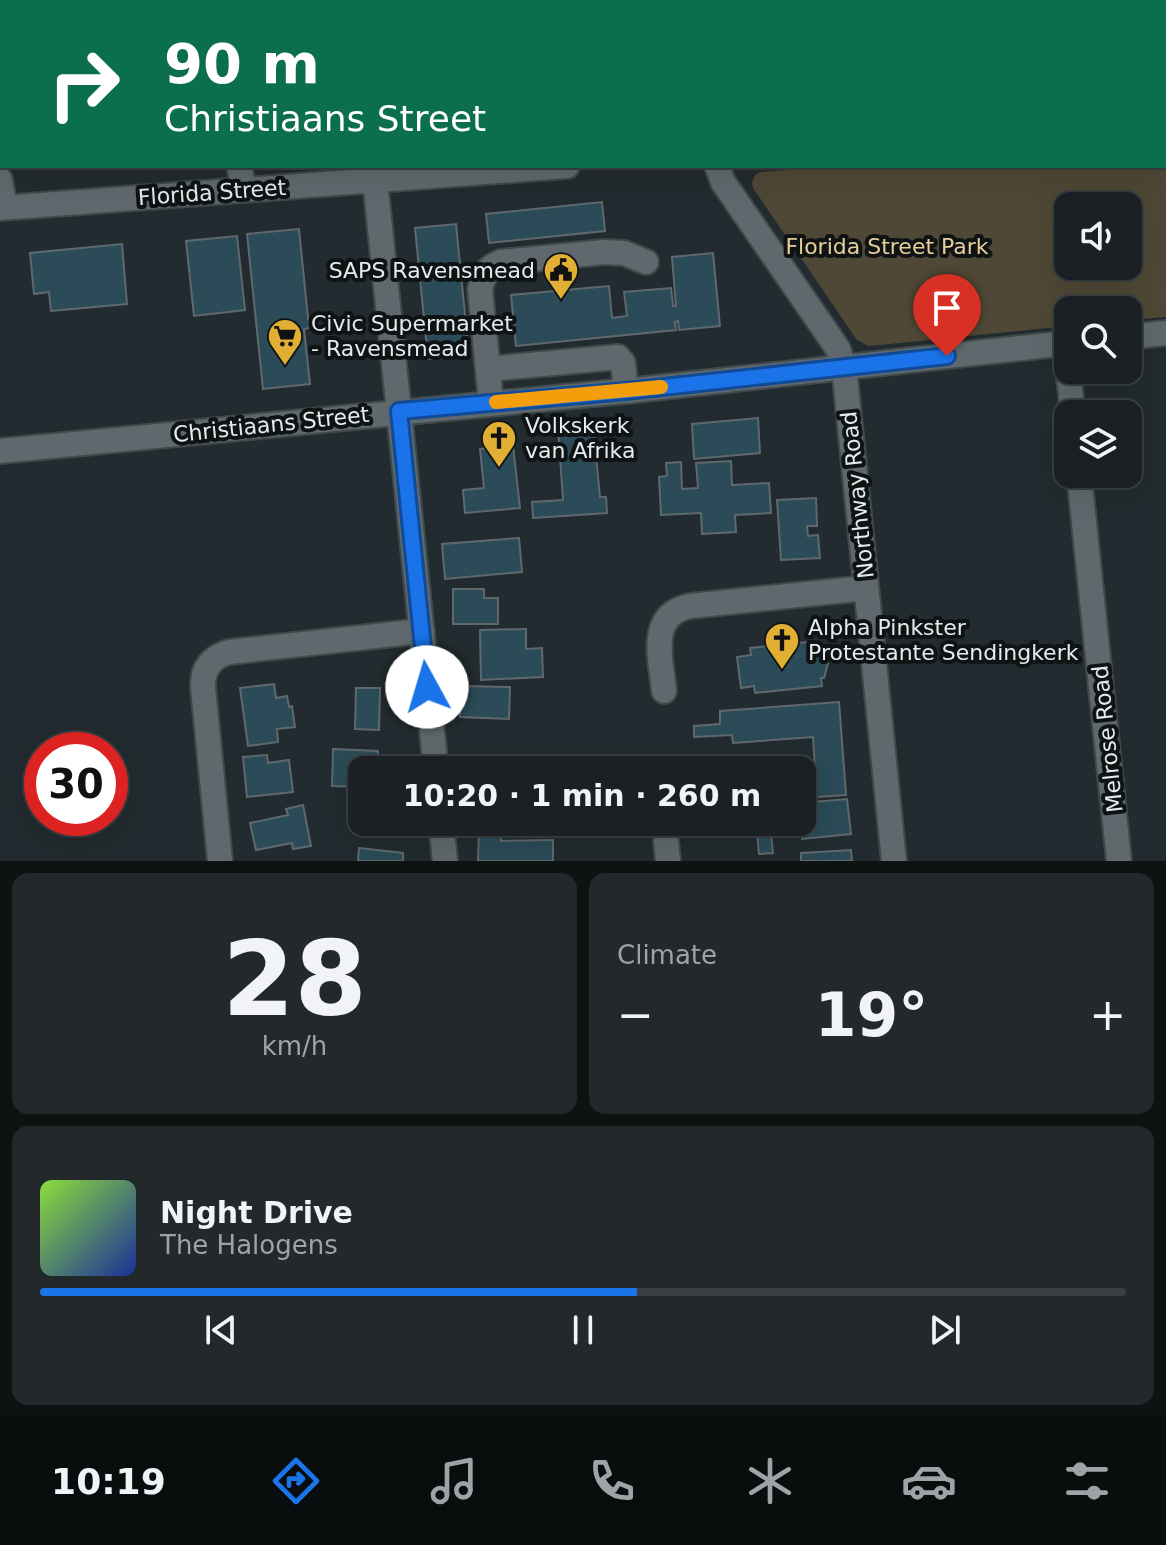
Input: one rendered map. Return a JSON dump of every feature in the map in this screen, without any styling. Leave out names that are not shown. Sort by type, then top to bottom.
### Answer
[{"type":"street","name":"Florida Street","points":[[3,208],[242,178],[375,180],[508,168]]},
{"type":"street","points":[[718,168],[723,182],[838,349],[844,367]]},
{"type":"street","points":[[0,180],[3,208]]},
{"type":"street","points":[[375,180],[435,756]]},
{"type":"street","points":[[491,402],[480,289],[484,275],[491,266],[501,262],[605,252],[624,253],[646,262]]},
{"type":"street","points":[[1142,336],[1166,333]]},
{"type":"street","name":"Christiaans Street","points":[[0,451],[626,391],[1054,344]]},
{"type":"street","points":[[488,369],[618,357],[623,363],[626,391]]},
{"type":"street","name":"Northway Road","points":[[844,367],[894,861]]},
{"type":"street","name":"Melrose Road","points":[[1080,488],[1119,861]]},
{"type":"street","points":[[664,691],[659,639],[663,623],[675,611],[690,606],[866,588]]},
{"type":"street","points":[[220,861],[203,687],[208,665],[221,654],[229,652],[422,631]]},
{"type":"street","points":[[442,836],[445,861]]},
{"type":"green space","name":"Florida Street Park","points":[[818,168],[1166,168],[1166,317],[1142,319],[1142,296],[1054,296],[1054,327],[869,346],[857,340],[753,188],[755,175],[760,172]]},
{"type":"building","points":[[602,202],[605,231],[489,243],[486,214]]},
{"type":"building","points":[[456,224],[469,355],[428,359],[415,228]]},
{"type":"building","points":[[299,229],[309,328],[304,329],[310,384],[263,389],[247,234]]},
{"type":"building","points":[[237,236],[245,310],[194,316],[186,241]]},
{"type":"building","points":[[122,244],[127,304],[51,311],[49,292],[34,294],[30,253]]},
{"type":"building","name":"SAPS Ravensmead","points":[[713,253],[720,326],[679,330],[678,321],[675,322],[676,330],[516,346],[511,295],[609,286],[612,318],[627,316],[624,292],[671,288],[673,306],[676,306],[672,257]]},
{"type":"building","points":[[758,418],[760,453],[694,459],[692,424]]},
{"type":"building","points":[[593,425],[600,497],[606,497],[607,513],[533,518],[532,502],[563,500],[558,428]]},
{"type":"building","name":"Volkskerk van Afrika","points":[[502,440],[503,447],[513,446],[520,508],[465,513],[463,490],[484,488],[480,449],[491,448],[491,441]]},
{"type":"building","points":[[731,461],[732,485],[769,483],[771,513],[735,515],[736,532],[702,534],[701,513],[661,515],[659,477],[667,476],[666,463],[681,462],[682,489],[698,488],[696,463]]},
{"type":"building","points":[[816,498],[817,526],[807,526],[808,536],[818,535],[820,558],[781,560],[777,500]]},
{"type":"building","points":[[519,538],[522,572],[445,579],[442,544]]},
{"type":"building","points":[[453,589],[484,589],[484,598],[498,598],[498,624],[453,624]]},
{"type":"building","points":[[526,629],[526,649],[542,648],[543,677],[481,680],[480,630]]},
{"type":"building","name":"Alpha Pinkster Protestante Sendingkerk","points":[[817,641],[818,649],[821,649],[828,663],[824,678],[821,678],[822,686],[755,693],[754,686],[741,688],[737,657],[751,655],[750,648]]},
{"type":"building","points":[[274,684],[276,698],[287,696],[289,707],[292,706],[295,727],[277,729],[278,742],[248,746],[240,688]]},
{"type":"building","points":[[461,686],[510,687],[509,719],[460,717]]},
{"type":"building","points":[[356,688],[380,688],[379,730],[355,729]]},
{"type":"building","points":[[839,702],[846,795],[816,797],[813,737],[733,743],[732,735],[694,737],[694,726],[720,724],[720,711]]},
{"type":"building","points":[[333,749],[378,751],[378,756],[348,756],[348,787],[332,786]]},
{"type":"building","points":[[267,755],[268,763],[289,760],[293,792],[247,797],[243,757]]},
{"type":"building","points":[[847,799],[851,834],[802,839],[802,836],[816,836],[816,802]]},
{"type":"building","points":[[303,805],[311,846],[293,849],[292,843],[256,850],[250,823],[288,815],[286,809]]},
{"type":"building","points":[[479,836],[501,836],[501,841],[553,840],[553,861],[478,861]]},
{"type":"building","points":[[757,836],[771,836],[773,853],[759,854]]},
{"type":"building","points":[[359,848],[403,853],[403,861],[358,861]]},
{"type":"building","points":[[851,850],[852,861],[801,861],[801,853]]},
{"type":"slow traffic","points":[[496,402],[661,387]]},
{"type":"place","name":"SAPS Ravensmead","points":[[561,301]]},
{"type":"place","name":"Civic Supermarket - Ravensmead","points":[[285,367]]},
{"type":"place","name":"Volkskerk van Afrika","points":[[499,469]]},
{"type":"place","name":"Alpha Pinkster Protestante Sendingkerk","points":[[782,671]]},
{"type":"route","points":[[427,687],[399,411],[626,391],[947,356]]}]
